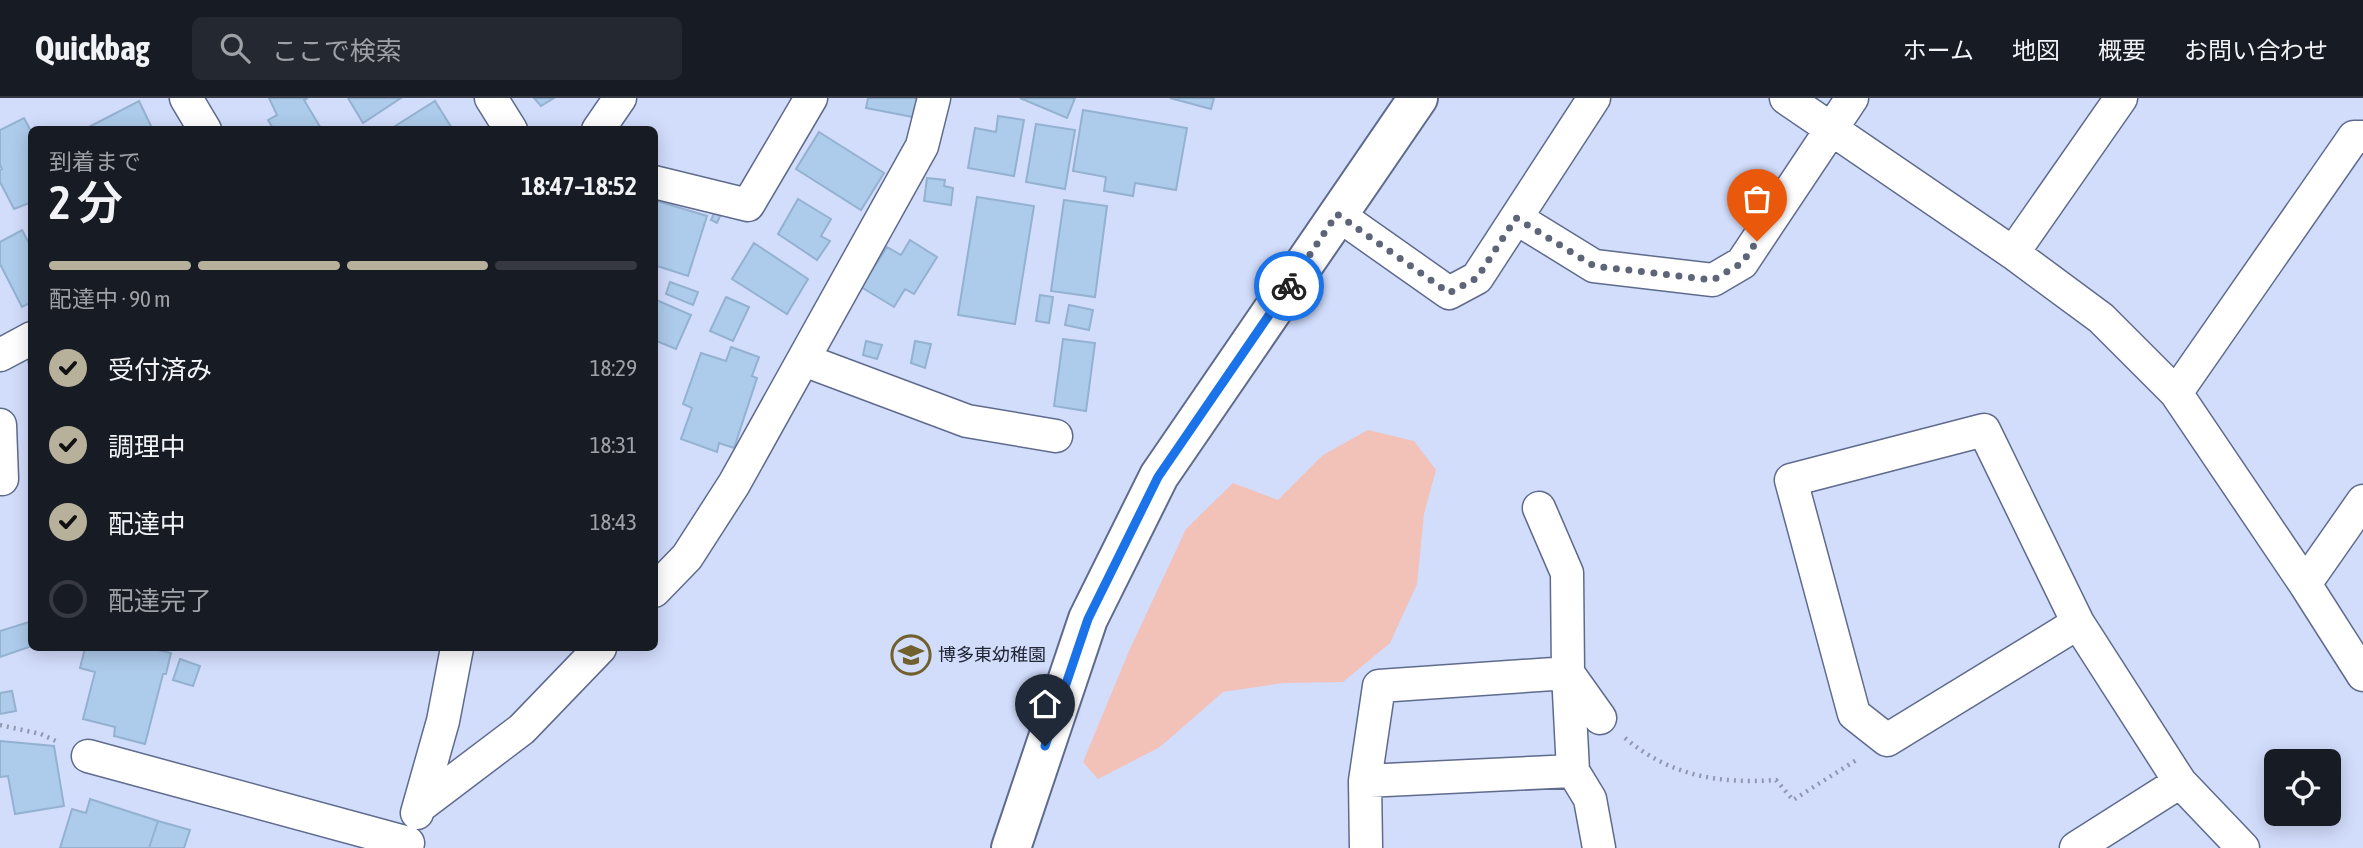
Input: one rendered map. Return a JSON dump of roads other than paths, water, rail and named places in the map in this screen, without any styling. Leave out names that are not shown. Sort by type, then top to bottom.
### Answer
[{"type":"street","points":[[186,98],[203,126]]},
{"type":"street","points":[[491,98],[508,126]]},
{"type":"street","points":[[601,126],[620,98]]},
{"type":"street","points":[[658,184],[748,205],[811,98]]},
{"type":"street","points":[[658,587],[687,557],[734,484],[922,145],[934,98]]},
{"type":"street","points":[[1011,848],[1088,619],[1158,477],[1418,98]]},
{"type":"street","points":[[1337,214],[1449,293],[1477,278],[1594,98]]},
{"type":"street","points":[[1786,98],[2013,253],[2101,318],[2176,393],[2363,675]]},
{"type":"street","points":[[1516,218],[1594,266],[1713,280],[1742,263],[1852,98]]},
{"type":"street","points":[[2013,253],[2121,98]]},
{"type":"street","points":[[2176,393],[2354,137],[2363,137]]},
{"type":"street","points":[[0,355],[28,340]]},
{"type":"street","points":[[804,360],[967,421],[1056,436]]},
{"type":"street","points":[[0,425],[2,480]]},
{"type":"street","points":[[2078,623],[1887,740],[1854,714],[1791,480],[1984,430],[2078,623],[2179,782],[2243,848]]},
{"type":"street","points":[[2305,584],[2363,501]]},
{"type":"street","points":[[1539,508],[1567,573],[1573,771],[1590,799],[1599,848]]},
{"type":"street","points":[[88,756],[408,846],[443,721],[456,651]]},
{"type":"street","points":[[419,807],[522,729],[597,651]]},
{"type":"street","points":[[1568,673],[1600,718]]},
{"type":"street","points":[[1366,848],[1365,781],[1379,686],[1568,673]]},
{"type":"street","points":[[1365,781],[1573,771]]},
{"type":"street","points":[[2077,848],[2179,782]]},
{"type":"place","name":"博多東幼稚園","points":[[911,655]]}]
